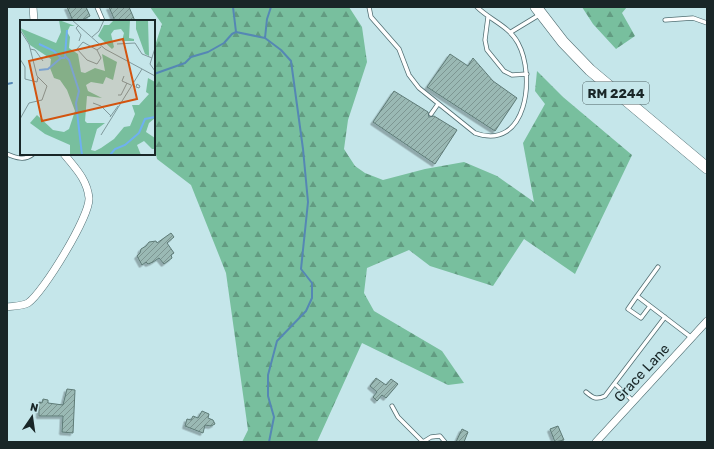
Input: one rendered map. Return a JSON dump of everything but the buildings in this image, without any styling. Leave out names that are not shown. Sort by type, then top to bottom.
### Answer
[{"type":"main road","name":"RM 2244","points":[[538,11],[590,70],[707,168]]},
{"type":"street","points":[[33,7],[34,20]]},
{"type":"street","points":[[7,307],[28,302],[47,282],[84,218],[89,199],[84,178],[65,155]]},
{"type":"street","name":"Grace Lane","points":[[596,442],[707,321]]},
{"type":"lane","points":[[97,7],[103,20]]},
{"type":"lane","points":[[369,7],[371,17],[399,49],[409,75],[419,88],[438,104],[460,119],[475,133],[486,137],[497,136],[508,131],[520,116],[525,100],[527,74],[519,44],[511,32],[488,17],[477,7]]},
{"type":"lane","points":[[511,32],[538,11]]},
{"type":"lane","points":[[488,17],[485,31],[487,50],[504,71],[512,75],[527,74]]},
{"type":"lane","points":[[665,20],[693,18],[707,23]]},
{"type":"lane","points":[[431,114],[438,104]]},
{"type":"lane","points":[[7,154],[22,159],[29,158],[32,155]]},
{"type":"lane","points":[[650,306],[641,318],[628,309],[658,267]]},
{"type":"lane","points":[[637,296],[692,338]]},
{"type":"lane","points":[[586,392],[593,398],[599,399],[605,396],[616,385],[665,317]]},
{"type":"lane","points":[[616,385],[633,401]]},
{"type":"lane","points":[[392,406],[398,417],[423,442],[440,436],[445,442]]},
{"type":"green space","points":[[150,7],[349,7],[362,27],[367,62],[348,120],[344,149],[355,166],[365,173],[383,180],[425,169],[464,162],[497,176],[534,202],[523,143],[545,104],[535,91],[537,71],[563,97],[632,155],[575,274],[524,239],[493,286],[430,266],[409,250],[367,268],[364,293],[374,311],[442,351],[464,383],[448,385],[362,343],[317,442],[242,442],[248,430],[226,273],[191,185],[157,159],[155,150],[155,46],[162,24]]},
{"type":"green space","points":[[582,7],[627,7],[622,13],[635,36],[616,49],[593,24]]},
{"type":"waterway","points":[[233,7],[236,32]]},
{"type":"waterway","points":[[269,442],[274,417],[268,396],[268,375],[277,341],[306,311],[312,298],[312,283],[301,269],[308,202],[303,149],[291,61],[281,50],[265,38],[267,19],[271,7]]},
{"type":"waterway","points":[[155,74],[185,63],[191,57],[208,52],[224,43],[232,34],[236,32],[265,38]]},
{"type":"waterway","points":[[7,84],[12,83]]}]
